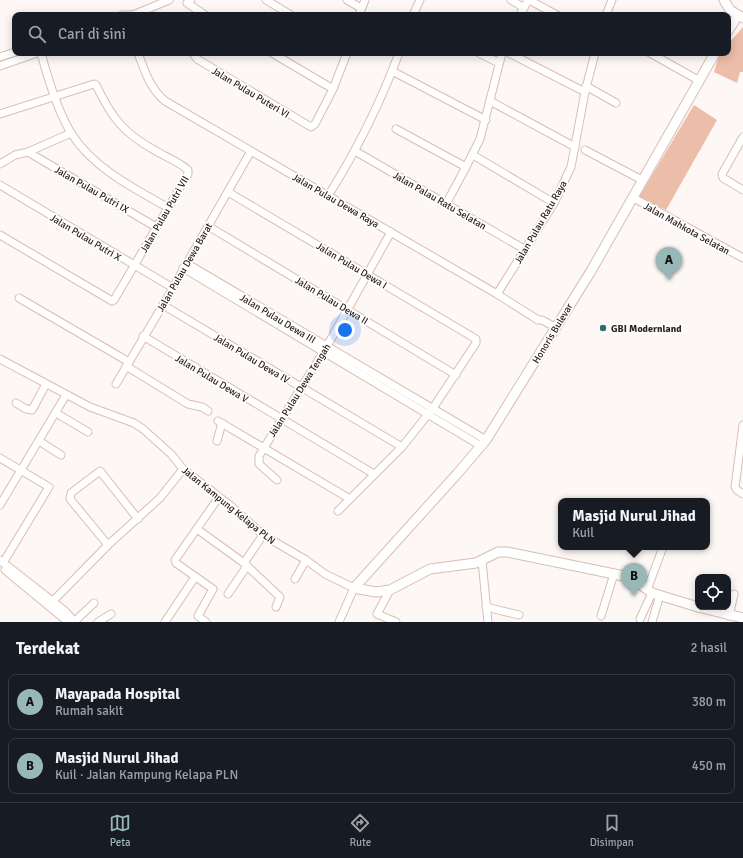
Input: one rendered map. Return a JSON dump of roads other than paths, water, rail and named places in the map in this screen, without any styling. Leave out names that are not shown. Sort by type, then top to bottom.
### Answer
[{"type":"street","points":[[140,12],[169,0]]},
{"type":"street","points":[[266,0],[286,12]]},
{"type":"street","points":[[347,0],[360,12],[364,0]]},
{"type":"street","points":[[414,12],[420,0]]},
{"type":"street","points":[[511,0],[524,8]]},
{"type":"street","points":[[522,12],[529,0],[551,12]]},
{"type":"street","points":[[607,12],[612,0]]},
{"type":"street","points":[[724,0],[730,10],[740,17],[731,28]]},
{"type":"street","points":[[189,2],[201,12]]},
{"type":"street","points":[[0,57],[12,53]]},
{"type":"street","points":[[0,66],[28,56]]},
{"type":"street","points":[[42,56],[55,97],[71,133],[85,150],[125,183],[167,207]]},
{"type":"street","name":"Jalan Pulau Dewa Raya","points":[[139,56],[150,84],[165,102],[392,232],[520,307],[521,310],[538,320],[542,320],[555,327]]},
{"type":"street","name":"Jalan Pulau Puteri VI","points":[[194,56],[196,59],[311,127],[315,124],[332,89]]},
{"type":"street","points":[[277,56],[332,89],[346,56]]},
{"type":"street","points":[[328,196],[356,151],[378,107],[398,56]]},
{"type":"street","points":[[485,56],[499,63]]},
{"type":"street","points":[[446,204],[473,155],[486,120],[501,56]]},
{"type":"street","points":[[516,56],[616,103]]},
{"type":"street","name":"Jalan Pulau Ratu Raya","points":[[497,294],[554,203],[571,167],[585,89],[595,56]]},
{"type":"street","points":[[655,56],[698,80]]},
{"type":"street","name":"Honoris Bulevar","points":[[354,588],[483,443],[591,271],[698,80],[713,56]]},
{"type":"street","points":[[392,71],[486,120]]},
{"type":"street","name":"Jalan Pulau Putri VII","points":[[0,114],[55,97],[91,83],[96,85],[108,109],[122,127],[136,140],[188,170],[188,174],[167,207],[117,299],[112,301],[0,236]]},
{"type":"street","points":[[490,101],[575,147]]},
{"type":"street","points":[[396,129],[466,167]]},
{"type":"street","points":[[0,164],[14,155],[28,152],[71,133]]},
{"type":"street","points":[[743,138],[722,174],[723,178],[743,190]]},
{"type":"street","points":[[585,150],[642,180]]},
{"type":"street","name":"Jalan Pulau Dewa Barat","points":[[116,384],[251,151]]},
{"type":"street","name":"Jalan Palau Ratu Selatan","points":[[356,151],[524,249]]},
{"type":"street","name":"Jalan Pulau Putri IX","points":[[28,152],[156,227]]},
{"type":"street","points":[[473,155],[554,203]]},
{"type":"street","name":"Jalan Pulau Putri X","points":[[0,185],[173,288]]},
{"type":"street","name":"Jalan Pulau Dewa I","points":[[228,192],[368,273],[476,339],[476,343],[456,375]]},
{"type":"street","name":"Jalan Mahkota Selatan","points":[[632,198],[743,258]]},
{"type":"street","name":"Jalan Pulau Dewa II","points":[[208,226],[456,375]]},
{"type":"street","name":"Jalan Pulau Dewa Tengah","points":[[277,480],[259,464],[259,456],[302,388],[346,309],[392,232]]},
{"type":"street","name":"Jalan Pulau Dewa III","points":[[185,266],[324,349],[428,415],[483,443]]},
{"type":"street","points":[[19,298],[127,364],[188,404],[202,407],[208,411]]},
{"type":"street","name":"Jalan Pulau Dewa IV","points":[[163,305],[402,447]]},
{"type":"street","name":"Jalan Pulau Dewa V","points":[[143,336],[281,420],[374,474]]},
{"type":"street","name":"Jalan Pulau Dewa III","points":[[324,349],[433,408],[483,443]]},
{"type":"street","name":"Jalan Kampung Kelapa PLN","points":[[0,359],[98,411],[134,423],[171,454],[183,469],[219,497],[263,535],[306,560],[325,574],[354,588],[376,592],[390,590],[430,569],[482,561],[488,556],[498,552],[517,553],[614,574],[636,581],[653,593],[695,606]]},
{"type":"street","points":[[338,510],[402,447],[428,415],[456,375]]},
{"type":"street","points":[[16,403],[26,409],[32,410],[46,384]]},
{"type":"street","points":[[0,504],[66,395]]},
{"type":"street","points":[[56,413],[88,432]]},
{"type":"street","points":[[217,441],[220,422],[350,499]]},
{"type":"street","points":[[740,492],[735,487],[740,465],[743,425]]},
{"type":"street","points":[[38,441],[61,455]]},
{"type":"street","points":[[0,458],[21,469],[47,485],[49,488],[1,563],[73,622],[94,603]]},
{"type":"street","points":[[50,603],[108,545],[160,498],[183,469]]},
{"type":"street","points":[[108,545],[70,499],[71,493],[100,471],[138,519]]},
{"type":"street","points":[[206,622],[198,616],[213,591],[176,563],[175,560],[219,497]]},
{"type":"street","points":[[198,529],[245,564],[280,597],[276,607]]},
{"type":"street","points":[[228,594],[263,535]]},
{"type":"street","points":[[652,622],[653,593],[662,550]]},
{"type":"street","points":[[295,579],[306,560]]},
{"type":"street","points":[[482,561],[486,622]]},
{"type":"street","points":[[601,616],[614,574]]},
{"type":"street","points":[[165,622],[195,577]]},
{"type":"street","points":[[339,622],[354,588]]},
{"type":"street","points":[[390,590],[378,614],[396,622]]},
{"type":"street","points":[[640,618],[653,593]]},
{"type":"street","points":[[730,616],[734,594]]},
{"type":"street","points":[[486,607],[519,615]]},
{"type":"street","name":"Jalan Kampung Kelapa PLN","points":[[709,610],[743,618]]},
{"type":"street","points":[[98,622],[111,614]]},
{"type":"place","name":"Mayapada Hospital","points":[[669,280]]},
{"type":"place","name":"GBI Modernland","points":[[603,328]]},
{"type":"place","name":"Masjid Nurul Jihad","points":[[634,596]]}]
